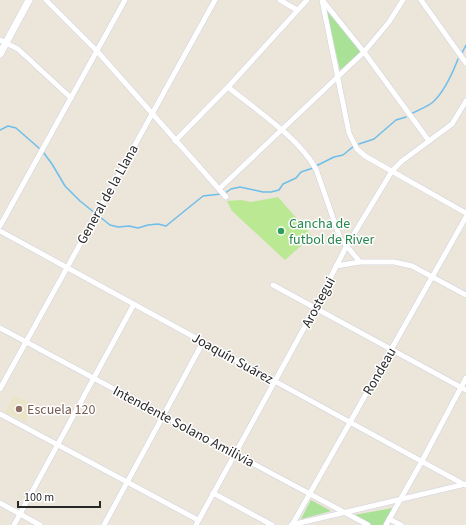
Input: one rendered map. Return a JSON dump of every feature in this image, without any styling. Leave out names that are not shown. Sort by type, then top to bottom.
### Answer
[{"type":"street","points":[[0,54],[3,41],[29,0]]},
{"type":"street","points":[[46,0],[97,51],[222,193],[281,130],[364,52],[389,22],[403,0]]},
{"type":"street","points":[[0,226],[125,0]]},
{"type":"street","name":"General de la Llana","points":[[0,389],[66,267],[215,0]]},
{"type":"street","points":[[280,0],[297,10]]},
{"type":"street","points":[[175,141],[228,87],[307,0]]},
{"type":"street","points":[[322,0],[364,52],[428,141]]},
{"type":"street","points":[[322,0],[349,133],[358,149],[365,156],[466,213]]},
{"type":"street","points":[[420,0],[466,63]]},
{"type":"street","points":[[3,41],[18,49],[71,98]]},
{"type":"street","points":[[228,87],[281,130],[311,161],[316,169],[340,238],[360,262]]},
{"type":"street","name":"Arostegui","points":[[197,523],[315,308],[346,247],[392,171],[402,161],[452,124],[466,101]]},
{"type":"street","name":"Rondeau","points":[[291,525],[466,218]]},
{"type":"street","name":"Joaquín Suárez","points":[[0,231],[466,485]]},
{"type":"street","points":[[336,266],[360,262],[400,263],[412,266],[433,276],[466,295]]},
{"type":"street","points":[[273,285],[464,388]]},
{"type":"street","points":[[14,525],[134,304]]},
{"type":"street","name":"Intendente Solano Amilivia","points":[[0,328],[368,525]]},
{"type":"street","points":[[104,525],[203,342]]},
{"type":"street","points":[[386,525],[464,388],[466,378]]},
{"type":"street","points":[[0,414],[127,482],[197,523]]},
{"type":"street","points":[[291,525],[466,485]]},
{"type":"street","points":[[213,493],[262,523],[272,525]]},
{"type":"street","points":[[0,503],[40,525]]},
{"type":"street","points":[[390,519],[401,525]]},
{"type":"shaded area","name":"Escuela 120","points":[[14,395],[34,405],[25,422],[5,412]]},
{"type":"green space","points":[[327,11],[361,52],[340,70],[327,13]]},
{"type":"green space","name":"Cancha de futbol de River","points":[[278,197],[312,236],[285,260],[232,211],[227,201],[241,200],[251,202]]},
{"type":"green space","points":[[311,500],[331,511],[301,519]]},
{"type":"green space","points":[[393,508],[384,525],[371,525],[354,515]]},
{"type":"waterway","points":[[462,53],[466,45]]},
{"type":"waterway","points":[[411,114],[433,102],[437,98],[448,82],[458,59]]},
{"type":"waterway","points":[[359,144],[374,139],[396,120],[406,117]]},
{"type":"waterway","points":[[0,130],[8,126],[16,128],[40,149]]},
{"type":"waterway","points":[[316,166],[334,157],[343,155],[354,146]]},
{"type":"waterway","points":[[43,152],[65,186],[80,201],[110,225],[118,227],[129,226],[138,228],[158,224],[166,226],[203,196],[221,194]]},
{"type":"waterway","points":[[225,193],[231,189],[240,187],[263,192],[279,190],[283,184],[296,178],[301,172],[313,168]]},
{"type":"place","name":"Cancha de futbol de River","points":[[281,231]]},
{"type":"place","name":"Escuela 120","points":[[19,409]]}]
